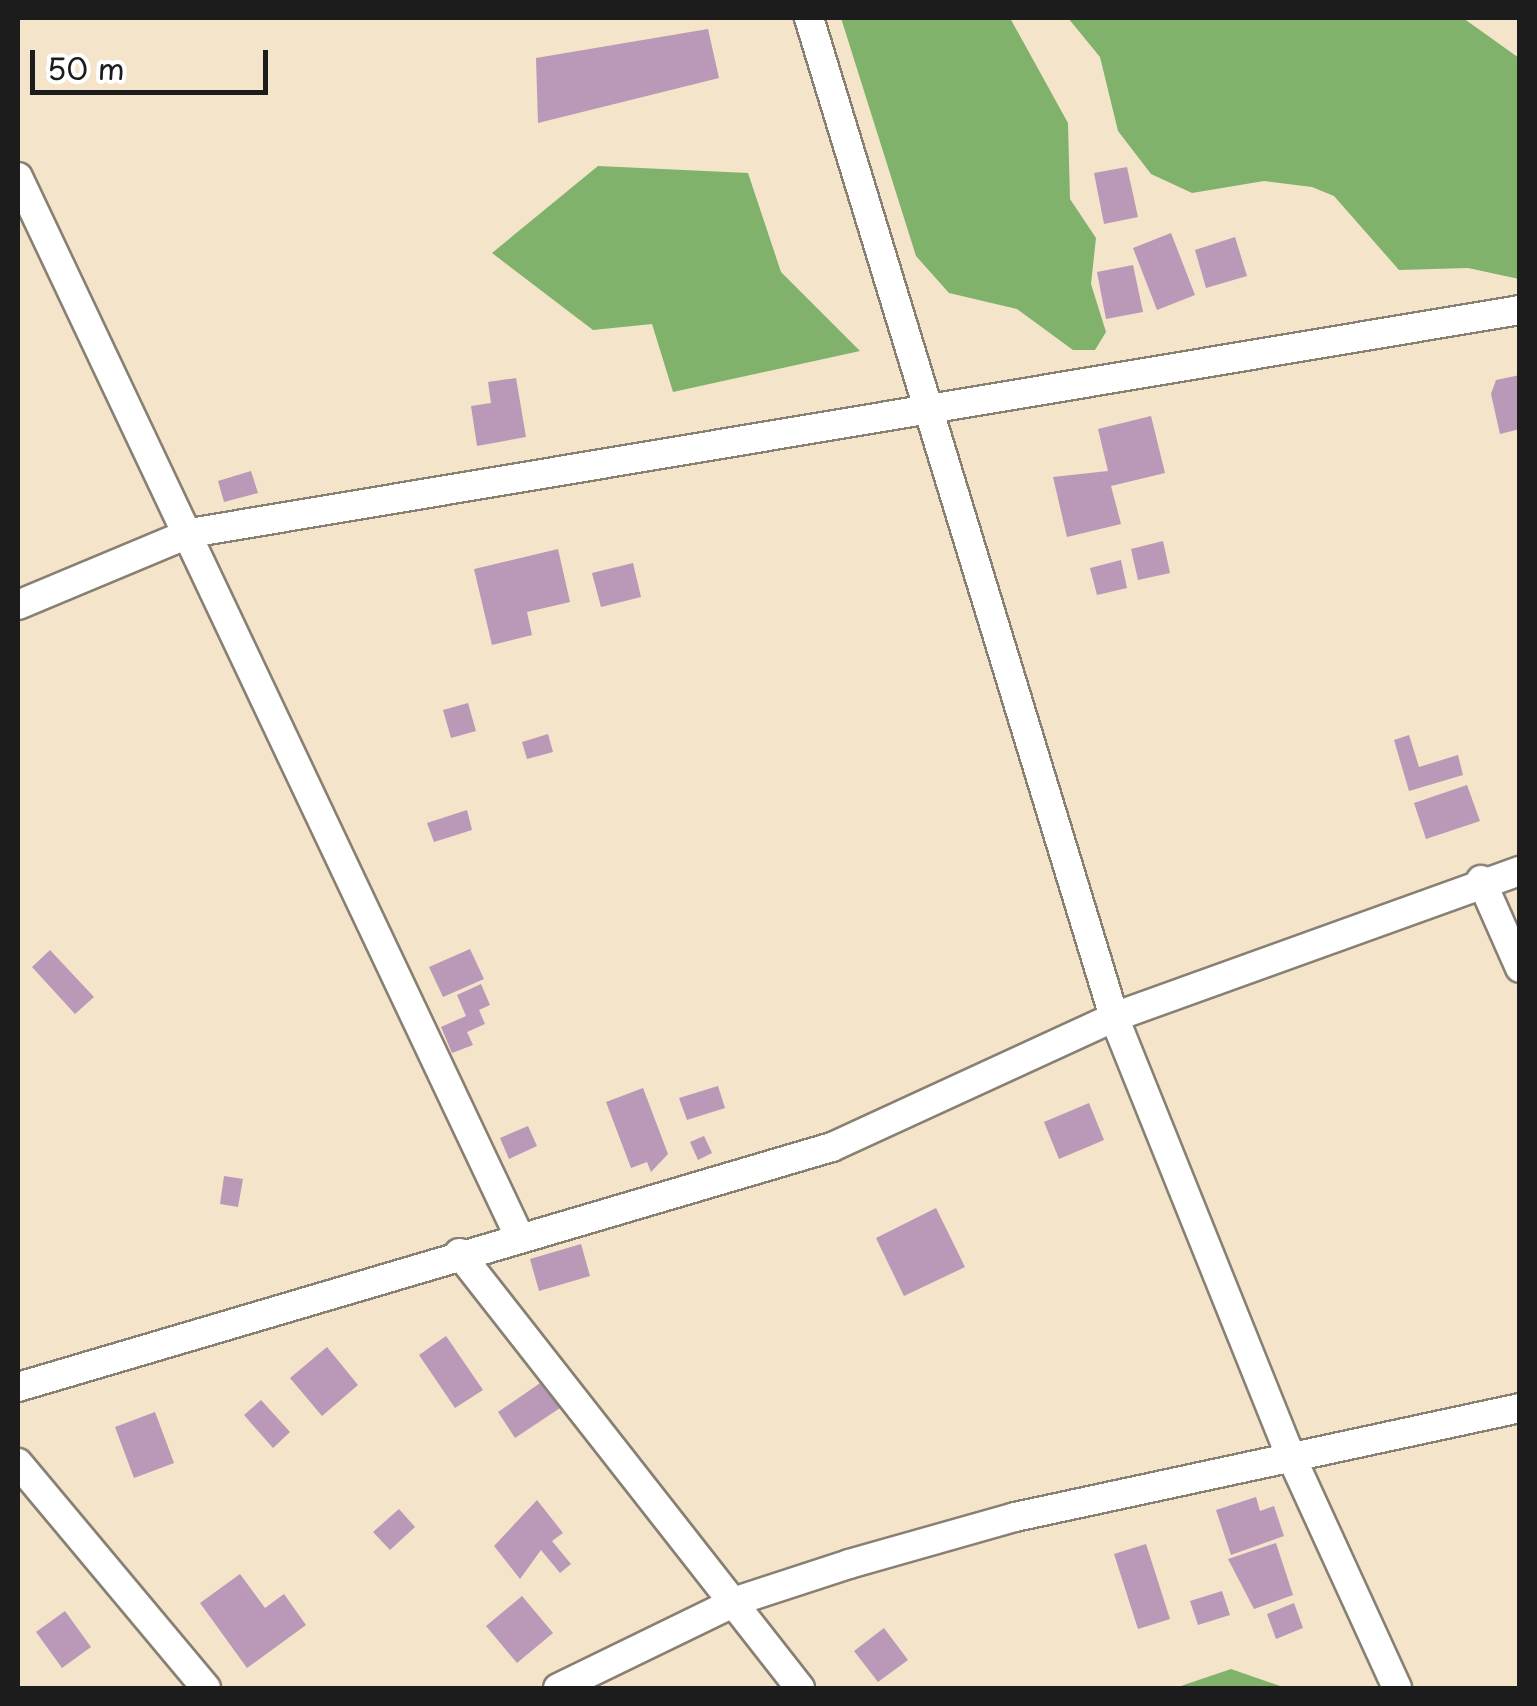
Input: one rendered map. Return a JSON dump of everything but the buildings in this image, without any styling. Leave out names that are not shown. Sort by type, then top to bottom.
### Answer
[{"type":"street","points":[[809,18],[1114,1016],[1290,1454],[1397,1688]]},
{"type":"street","points":[[18,176],[519,1236]]},
{"type":"street","points":[[18,605],[190,534],[926,403],[1520,310]]},
{"type":"street","points":[[18,1387],[459,1253],[832,1148],[1114,1016],[1481,880],[1520,871]]},
{"type":"street","points":[[1481,880],[1520,968]]},
{"type":"street","points":[[459,1253],[740,1600],[800,1688]]},
{"type":"street","points":[[558,1688],[740,1600],[1014,1517],[1290,1454],[1520,1408]]},
{"type":"street","points":[[18,1464],[206,1688]]},
{"type":"green space","points":[[841,18],[1010,18],[1068,123],[1070,199],[1096,238],[1091,284],[1106,332],[1095,350],[1073,350],[1017,309],[949,293],[916,256]]},
{"type":"green space","points":[[1068,18],[1463,18],[1519,58],[1519,279],[1468,268],[1399,270],[1334,196],[1312,187],[1264,181],[1192,193],[1151,174],[1118,131],[1100,57]]},
{"type":"green space","points":[[598,166],[748,173],[781,272],[860,351],[673,392],[652,324],[593,330],[492,253]]},
{"type":"green space","points":[[1231,1669],[1286,1688],[1175,1688]]}]
